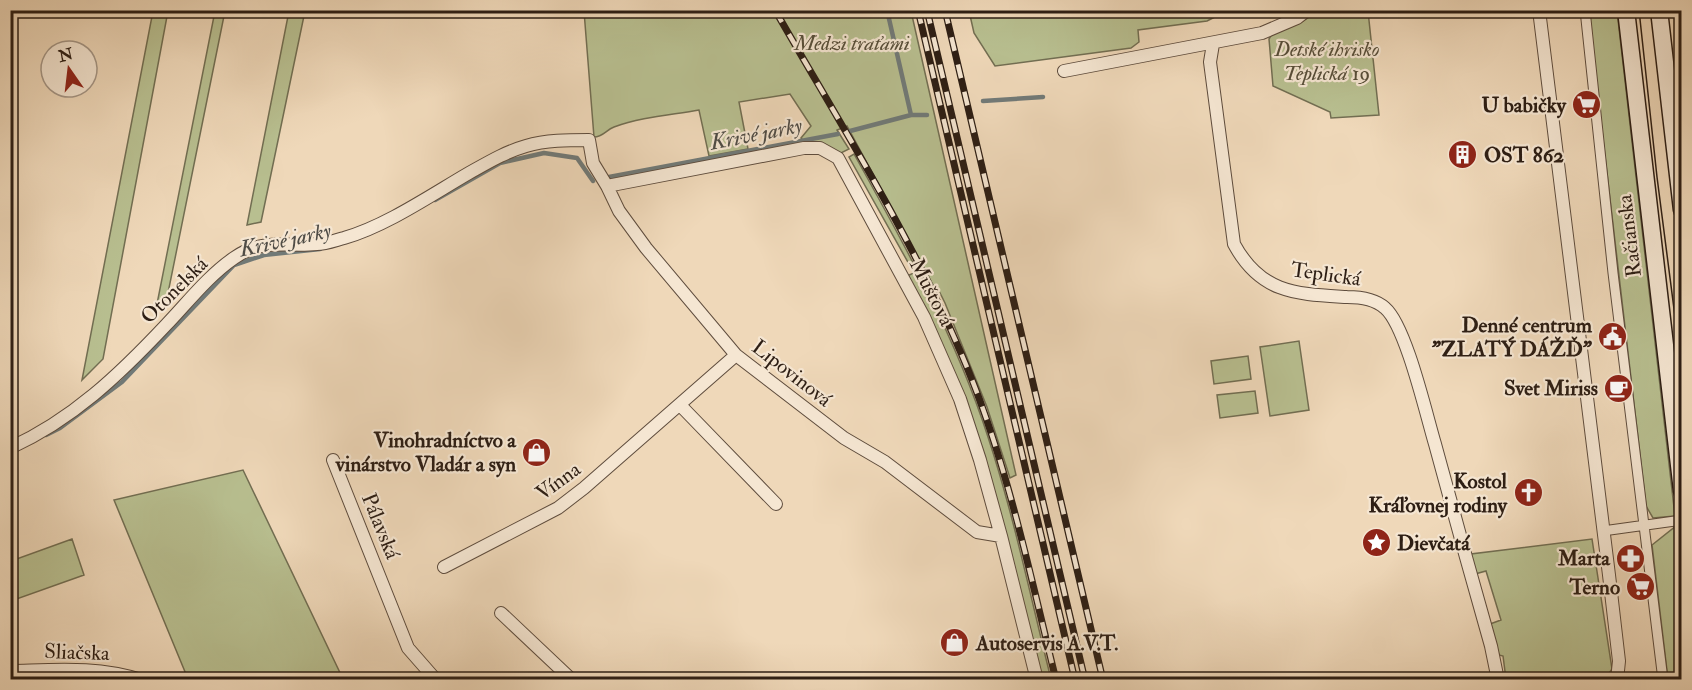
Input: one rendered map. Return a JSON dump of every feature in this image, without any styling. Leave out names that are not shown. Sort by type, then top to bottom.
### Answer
[{"type":"main road","name":"Račianska","points":[[1626,10],[1682,491]]},
{"type":"main road","points":[[1659,10],[1682,210]]},
{"type":"street","points":[[1064,71],[1262,33],[1297,18],[1307,10]]},
{"type":"street","points":[[1539,10],[1619,661],[1617,680]]},
{"type":"street","points":[[1585,10],[1613,273],[1663,680]]},
{"type":"street","name":"Teplická","points":[[1213,44],[1210,62],[1234,244],[1247,263],[1267,283],[1293,293],[1360,298],[1378,302],[1393,316],[1402,335],[1419,387],[1493,652],[1498,680]]},
{"type":"street","name":"Otonelská","points":[[10,448],[50,428],[86,402],[128,365],[202,285],[235,257],[262,245],[318,244],[346,238],[388,219],[498,156],[527,146],[561,140],[589,140]]},
{"type":"street","name":"Lipovinová","points":[[589,140],[593,163],[619,211],[646,248],[736,355],[844,438],[885,462],[977,532],[1001,536]]},
{"type":"street","name":"Muštová","points":[[607,186],[804,148],[820,148],[838,158],[924,316],[947,367],[980,460],[1037,680]]},
{"type":"street","name":"Vínna","points":[[444,567],[558,508],[736,355]]},
{"type":"street","points":[[680,405],[776,504]]},
{"type":"street","name":"Pálavská","points":[[333,460],[408,648],[435,680]]},
{"type":"street","points":[[1610,530],[1675,521]]},
{"type":"street","points":[[501,613],[572,680]]},
{"type":"street","name":"Sliačska","points":[[10,671],[116,672],[141,680]]},
{"type":"green space","points":[[1227,10],[1207,21],[1138,30],[1139,42],[1131,48],[995,66],[974,33],[969,11]]},
{"type":"green space","points":[[153,11],[168,11],[103,359],[82,380]]},
{"type":"green space","points":[[215,11],[225,11],[167,298],[156,309]]},
{"type":"green space","points":[[289,11],[305,11],[261,222],[247,225]]},
{"type":"green space","name":"Medzi traťami","points":[[584,11],[911,11],[1016,475],[1010,478],[987,407],[945,303],[847,126],[837,130],[849,149],[839,154],[822,143],[807,145],[801,138],[811,126],[790,94],[739,102],[748,149],[709,156],[699,110],[635,121],[614,127],[594,137]]},
{"type":"green space","name":"Detské ihrisko Teplická 19","points":[[1318,11],[1368,11],[1379,115],[1331,118],[1330,112],[1273,86],[1269,39],[1272,34],[1303,21]]},
{"type":"green space","points":[[1588,11],[1617,11],[1675,516],[1653,518],[1646,506]]},
{"type":"green space","points":[[854,154],[928,292],[975,400],[1006,497],[1051,679],[1042,679],[990,480],[907,276],[914,273],[849,157]]},
{"type":"green space","points":[[1299,341],[1309,410],[1270,416],[1260,347]]},
{"type":"green space","points":[[1248,356],[1251,379],[1214,384],[1211,361]]},
{"type":"green space","points":[[1255,391],[1258,413],[1220,418],[1217,395]]},
{"type":"green space","points":[[243,470],[343,679],[188,679],[114,500]]},
{"type":"green space","points":[[1676,526],[1682,570],[1681,679],[1668,679],[1652,545]]},
{"type":"green space","points":[[72,539],[84,575],[11,601],[11,561]]},
{"type":"green space","points":[[1592,539],[1612,669],[1605,679],[1506,679],[1503,656],[1499,655],[1490,624],[1501,620],[1486,571],[1475,574],[1471,554]]},
{"type":"waterway","points":[[887,10],[911,115],[927,115]]},
{"type":"waterway","points":[[983,101],[1043,97]]},
{"type":"waterway","points":[[850,131],[911,115]]},
{"type":"waterway","name":"Krivé jarky","points":[[609,177],[838,134]]},
{"type":"waterway","name":"Krivé jarky","points":[[435,200],[500,163],[544,153],[577,158],[593,181]]},
{"type":"waterway","name":"Krivé jarky","points":[[46,435],[60,428],[122,382],[234,265],[264,255],[320,249]]},
{"type":"waterway","points":[[42,680],[99,677]]},
{"type":"tram line","points":[[1639,10],[1657,177],[1682,371]]},
{"type":"railway","points":[[775,10],[897,223],[961,353],[977,392],[1004,473],[1056,680]]},
{"type":"railway","points":[[918,10],[1075,680]]},
{"type":"railway","points":[[927,10],[1085,680]]},
{"type":"railway","points":[[945,10],[1103,680]]},
{"type":"place","name":"U babičky","points":[[1587,105]]},
{"type":"place","name":"OST 862","points":[[1463,155]]},
{"type":"place","name":"Denné centrum \"ZLATÝ DÁŽĎ\"","points":[[1613,337]]},
{"type":"place","name":"Svet Miriss","points":[[1619,388]]},
{"type":"place","name":"Vinohradníctvo a vinárstvo Vladár a syn","points":[[537,452]]},
{"type":"place","name":"Kostol Kráľovnej rodiny","points":[[1528,493]]},
{"type":"place","name":"Dievčatá","points":[[1376,543]]},
{"type":"place","name":"Marta","points":[[1631,558]]},
{"type":"place","name":"Terno","points":[[1641,587]]},
{"type":"place","name":"Autoservis A.V.T.","points":[[955,643]]}]
